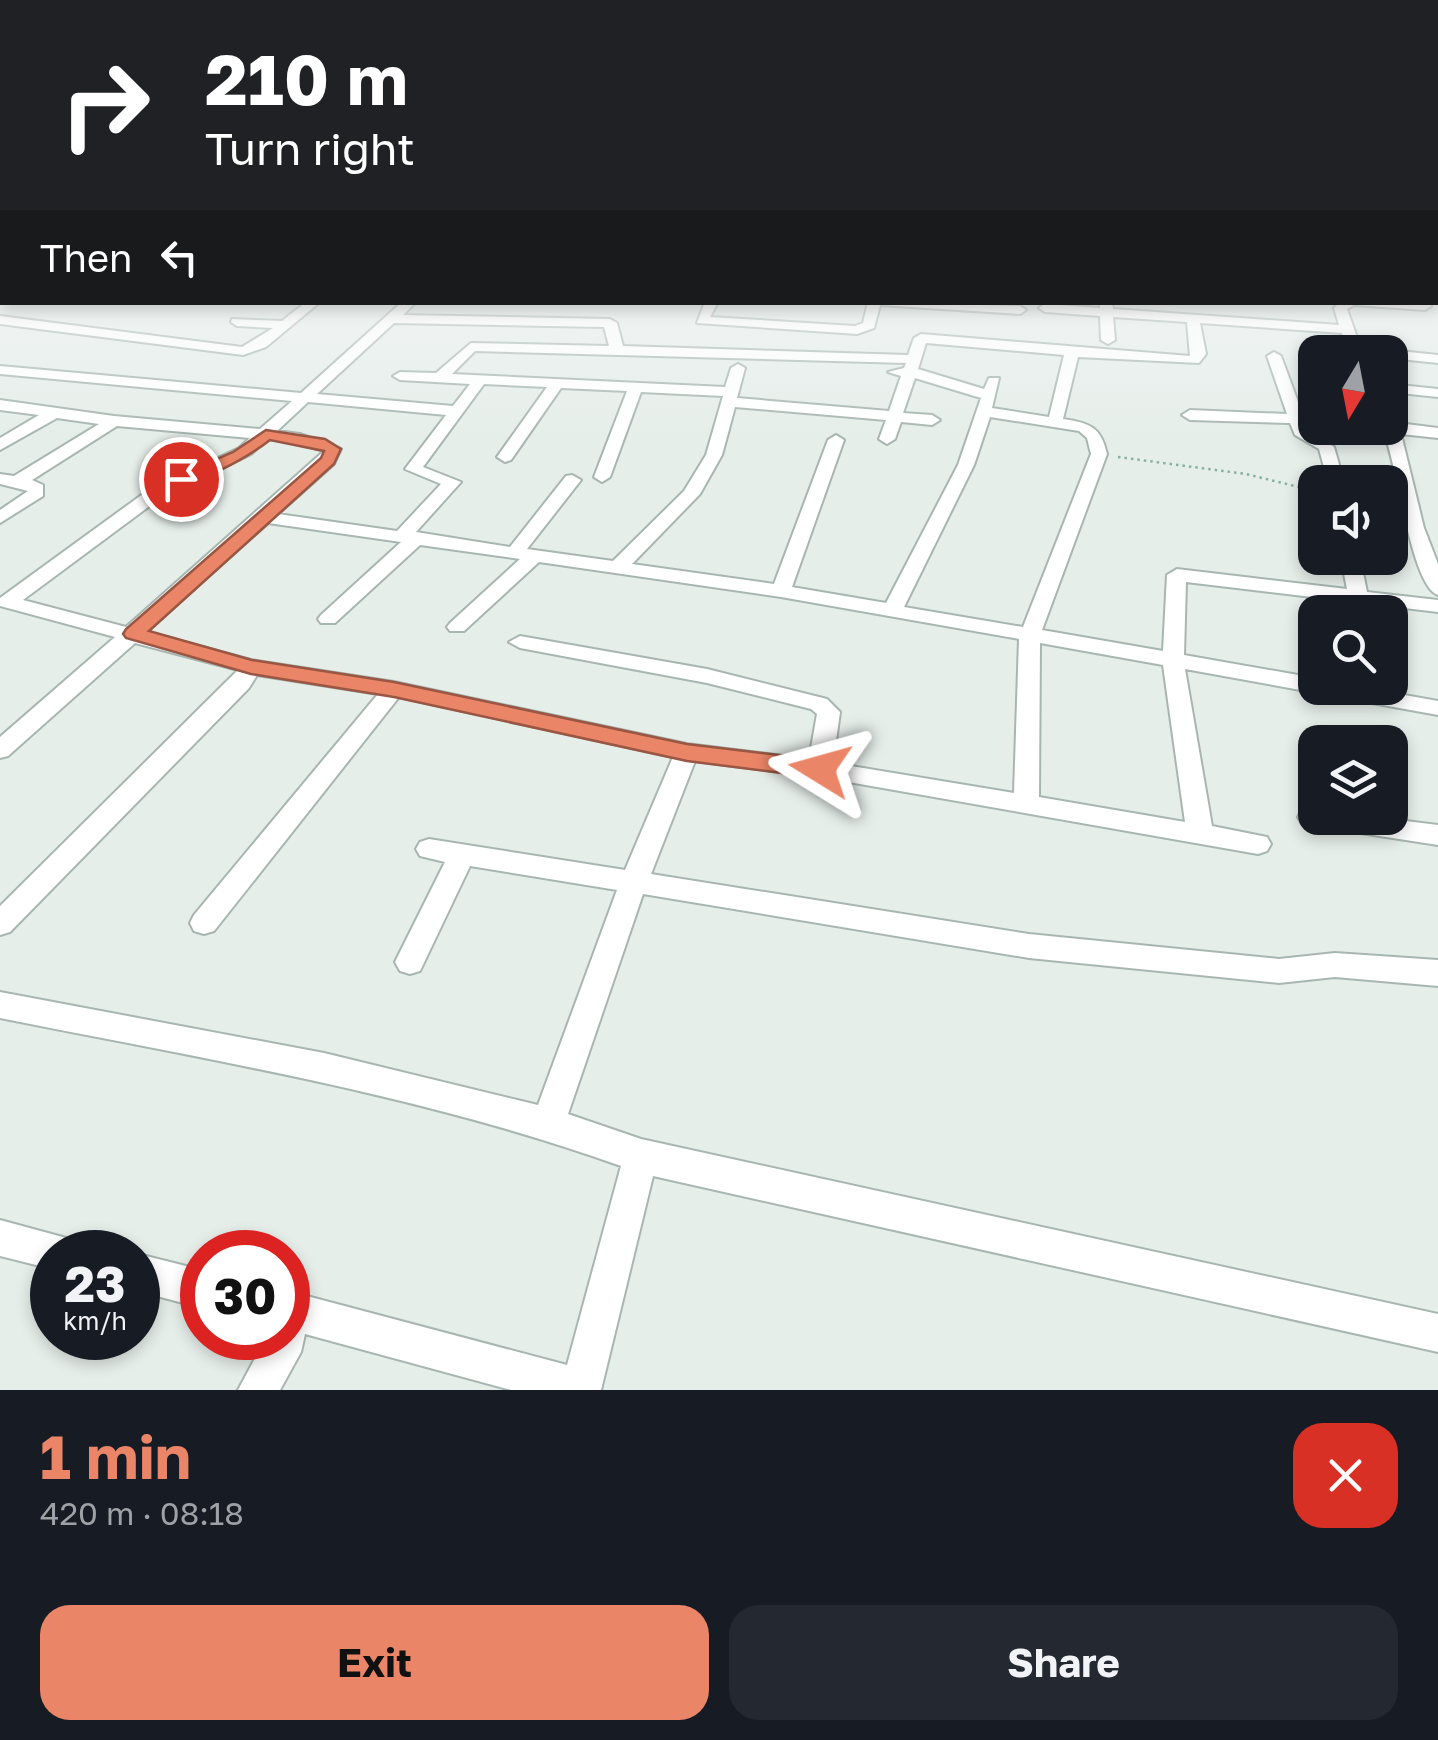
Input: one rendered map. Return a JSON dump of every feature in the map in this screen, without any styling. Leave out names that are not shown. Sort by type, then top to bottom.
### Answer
[{"type":"street","points":[[0,320],[232,351],[256,348],[310,305]]},
{"type":"street","points":[[6,607],[153,495],[181,479],[239,456],[407,305]]},
{"type":"street","points":[[710,305],[702,320],[783,320],[861,329],[869,324],[876,305]]},
{"type":"street","points":[[985,305],[1021,306],[1010,352]]},
{"type":"street","points":[[1345,305],[1340,308],[1347,335]]},
{"type":"street","points":[[1390,305],[1432,309]]},
{"type":"street","points":[[1106,307],[1108,340]]},
{"type":"street","points":[[1045,308],[1200,312],[1271,317],[1345,329]]},
{"type":"street","points":[[887,440],[921,338],[1010,352],[1194,360],[1199,354],[1200,312]]},
{"type":"street","points":[[392,319],[612,316],[616,350]]},
{"type":"street","points":[[237,322],[284,325]]},
{"type":"street","points":[[440,378],[471,348],[616,350],[912,366],[1055,422],[1084,426],[1095,436],[1099,454],[1030,635],[1026,804]]},
{"type":"street","points":[[1055,422],[1072,352]]},
{"type":"street","points":[[1274,356],[1303,434],[1326,448],[1331,465]]},
{"type":"street","points":[[1408,356],[1438,358]]},
{"type":"street","points":[[792,369],[912,366]]},
{"type":"street","points":[[619,566],[690,494],[714,455],[738,368]]},
{"type":"street","points":[[0,370],[457,410]]},
{"type":"street","points":[[400,376],[636,386],[932,420]]},
{"type":"street","points":[[328,619],[411,535],[452,482],[413,470],[480,380]]},
{"type":"street","points":[[505,457],[556,383]]},
{"type":"street","points":[[602,477],[636,386]]},
{"type":"street","points":[[1408,390],[1438,393]]},
{"type":"street","points":[[892,611],[960,479],[990,396]]},
{"type":"street","points":[[0,405],[319,442],[333,449],[328,460],[0,750]]},
{"type":"street","points":[[0,445],[55,412]]},
{"type":"street","points":[[1190,415],[1297,419]]},
{"type":"street","points":[[9,480],[114,420]]},
{"type":"street","points":[[1408,429],[1438,433]]},
{"type":"street","points":[[782,591],[836,440]]},
{"type":"street","points":[[1394,445],[1415,528],[1438,589]]},
{"type":"street","points":[[0,518],[37,492],[34,485],[9,480]]},
{"type":"street","points":[[456,627],[527,553],[572,480]]},
{"type":"street","points":[[263,517],[411,535],[782,591],[1298,682]]},
{"type":"street","points":[[1200,834],[1173,662],[1178,574],[1358,595],[1354,575]]},
{"type":"street","points":[[1408,602],[1438,606]]},
{"type":"street","points":[[6,607],[134,634],[251,667],[394,690],[687,752],[820,769],[1258,844]]},
{"type":"street","points":[[520,642],[707,676],[819,704],[829,712],[820,769]]},
{"type":"street","points":[[5,913],[241,683],[251,667]]},
{"type":"street","points":[[204,923],[394,690]]},
{"type":"street","points":[[1408,703],[1438,708]]},
{"type":"street","points":[[549,1121],[634,880],[687,752]]},
{"type":"street","points":[[1408,831],[1438,835]]},
{"type":"street","points":[[429,849],[1030,946],[1279,972],[1335,965],[1438,973]]},
{"type":"street","points":[[410,962],[462,854]]},
{"type":"street","points":[[0,1004],[433,1091],[549,1121],[641,1156],[1438,1334]]},
{"type":"street","points":[[310,1329],[580,1389],[641,1156]]},
{"type":"street","points":[[0,1238],[30,1245]]},
{"type":"street","points":[[258,1390],[273,1360]]},
{"type":"path","points":[[1099,454],[1246,474],[1298,487]]},
{"type":"route","points":[[181,479],[239,456],[266,435],[319,442],[333,449],[328,460],[134,634],[251,667],[394,690],[687,752],[820,769]]}]
